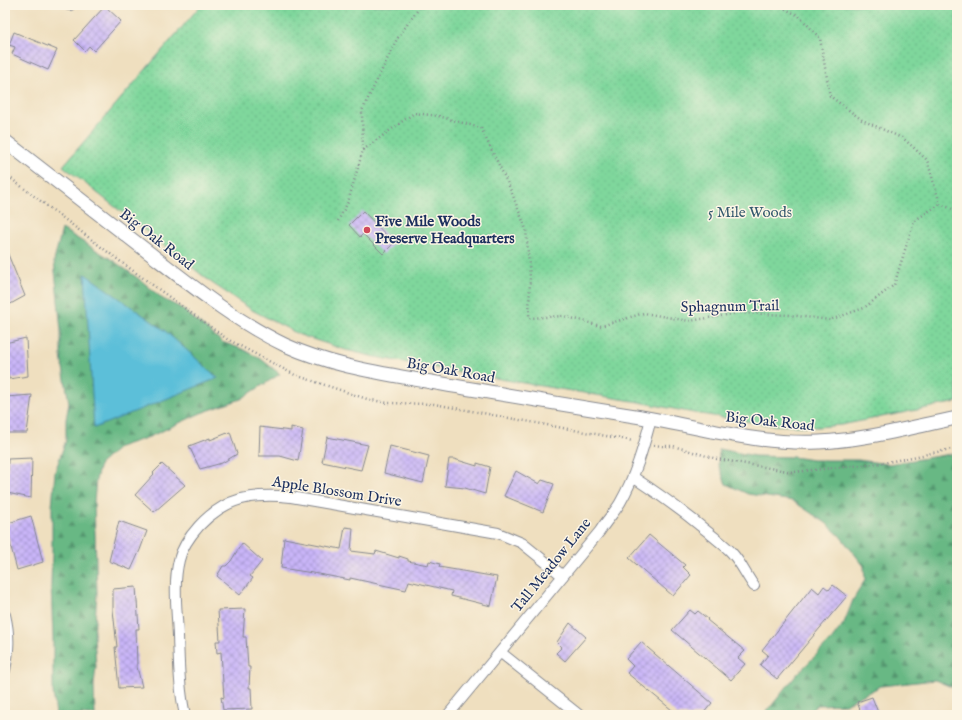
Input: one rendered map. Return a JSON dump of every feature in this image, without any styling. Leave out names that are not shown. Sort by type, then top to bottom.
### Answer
[{"type":"street","name":"Big Oak Road","points":[[5,141],[203,295],[244,323],[286,345],[326,360],[356,369],[527,400],[770,440],[817,442],[843,440],[882,434],[957,418]]},
{"type":"street","name":"Tall Meadow Lane","points":[[448,715],[600,531],[620,503],[633,477],[643,449],[650,420]]},
{"type":"street","points":[[633,477],[656,491],[688,515],[731,552],[739,561],[754,586]]},
{"type":"street","name":"Apple Blossom Drive","points":[[185,715],[180,678],[176,583],[179,560],[183,549],[192,534],[206,519],[222,507],[235,501],[256,495],[269,494],[291,496],[498,533],[522,543],[563,576]]},
{"type":"street","points":[[5,616],[9,633],[9,651],[5,670]]},
{"type":"street","points":[[500,652],[578,715]]},
{"type":"path","points":[[338,221],[348,202],[363,150],[362,111],[397,40],[419,8],[433,5]]},
{"type":"path","points":[[778,5],[800,16],[820,38],[830,96],[862,120],[904,139],[927,160],[940,204],[957,212]]},
{"type":"path","name":"Sphagnum Trail","points":[[363,150],[414,113],[438,116],[481,128],[509,186],[526,229],[530,277],[529,318],[564,316],[601,326],[644,313],[689,321],[739,313],[789,315],[830,320],[864,308],[894,285],[914,221],[940,204]]},
{"type":"green space","name":"5 Mile Woods","points":[[201,5],[957,5],[957,402],[841,425],[817,427],[771,425],[694,413],[639,402],[375,357],[346,350],[300,335],[252,310],[212,283],[63,166]]},
{"type":"green space","points":[[62,229],[114,261],[163,299],[181,308],[222,342],[242,349],[261,359],[280,374],[241,399],[201,413],[149,437],[119,447],[100,464],[96,480],[94,502],[97,593],[94,636],[96,666],[94,685],[95,715],[56,715],[53,692],[51,585],[52,507],[55,472],[66,440],[66,419],[69,403],[61,356],[61,331],[54,261]]},
{"type":"green space","points":[[719,449],[755,456],[793,457],[813,460],[858,460],[889,464],[957,453],[957,691],[954,688],[935,680],[881,686],[845,704],[817,705],[807,715],[764,715],[798,673],[832,639],[844,623],[853,600],[865,580],[864,566],[840,536],[826,523],[793,501],[748,494],[726,484],[718,464]]},
{"type":"water","points":[[85,274],[164,330],[218,378],[94,428]]},
{"type":"building","points":[[105,6],[121,21],[94,51],[89,46],[85,51],[74,40]]},
{"type":"building","points":[[14,32],[57,50],[48,70],[12,54],[15,47],[9,45]]},
{"type":"building","name":"Five Mile Woods Preserve Headquarters","points":[[363,211],[394,243],[383,254],[363,234],[360,237],[349,225]]},
{"type":"building","points":[[5,247],[25,296],[5,307]]},
{"type":"building","points":[[26,338],[28,376],[9,379],[5,357],[5,343]]},
{"type":"building","points":[[32,395],[27,433],[6,433],[6,397]]},
{"type":"building","points":[[260,427],[291,431],[291,427],[303,430],[298,461],[280,456],[259,456]]},
{"type":"building","points":[[230,432],[237,454],[222,463],[200,469],[189,446]]},
{"type":"building","points":[[327,437],[368,445],[361,470],[322,462]]},
{"type":"building","points":[[390,446],[429,456],[423,483],[384,473]]},
{"type":"building","points":[[32,458],[31,498],[7,493],[8,459]]},
{"type":"building","points":[[449,459],[454,459],[477,466],[477,463],[490,467],[485,494],[465,488],[445,486]]},
{"type":"building","points":[[162,464],[185,485],[154,512],[135,495]]},
{"type":"building","points":[[516,471],[539,484],[542,480],[554,484],[543,512],[504,496]]},
{"type":"building","points":[[31,516],[43,562],[17,570],[5,524]]},
{"type":"building","points":[[119,521],[147,531],[131,570],[109,561]]},
{"type":"building","points":[[345,527],[353,528],[351,551],[375,554],[376,551],[399,558],[399,556],[408,559],[408,561],[428,565],[429,561],[440,564],[439,567],[497,577],[491,606],[451,596],[452,591],[409,581],[406,590],[350,578],[350,580],[281,568],[284,538],[341,549]]},
{"type":"building","points":[[649,535],[685,565],[683,567],[691,575],[673,596],[629,558]]},
{"type":"building","points":[[242,543],[262,561],[250,576],[253,578],[240,595],[217,576],[223,566],[226,566],[231,561]]},
{"type":"building","points":[[833,585],[847,596],[777,679],[760,665],[768,655],[762,650],[812,587],[819,593],[824,586],[829,590]]},
{"type":"building","points":[[136,587],[139,629],[136,629],[137,667],[142,687],[119,688],[115,647],[117,647],[113,610],[113,589]]},
{"type":"building","points":[[245,609],[243,637],[246,637],[248,667],[250,667],[249,688],[251,688],[252,709],[223,710],[221,697],[224,698],[221,652],[217,653],[216,641],[220,641],[218,610]]},
{"type":"building","points":[[690,610],[695,614],[698,611],[745,651],[738,658],[745,664],[731,680],[672,630]]},
{"type":"building","points":[[570,623],[586,637],[565,661],[556,653],[562,647],[557,642]]},
{"type":"building","points":[[641,642],[712,703],[702,715],[678,715],[627,673],[633,666],[626,659]]},
{"type":"building","points":[[872,697],[879,715],[862,715],[857,702]]},
{"type":"place","name":"Five Mile Woods Preserve Headquarters","points":[[367,230]]}]
